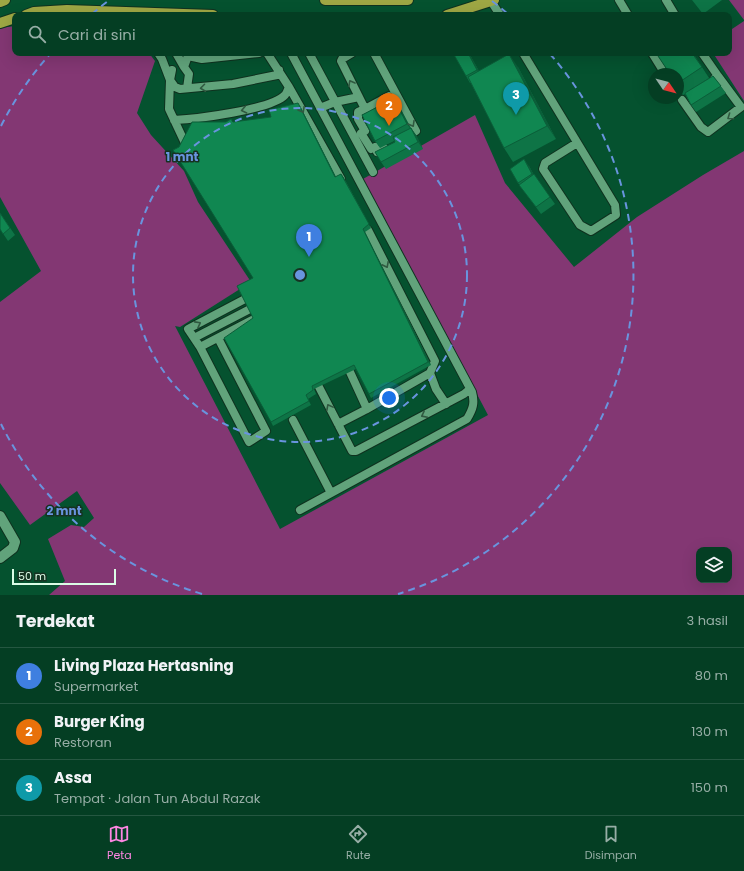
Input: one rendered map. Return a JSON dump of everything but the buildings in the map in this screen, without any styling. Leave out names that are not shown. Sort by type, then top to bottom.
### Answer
[{"type":"main road","points":[[0,2],[5,0]]},
{"type":"main road","points":[[325,0],[408,0]]},
{"type":"main road","points":[[457,12],[492,1]]},
{"type":"main road","points":[[34,12],[67,10],[104,12]]},
{"type":"main road","points":[[0,23],[12,19]]},
{"type":"street","points":[[0,516],[15,542],[13,548],[0,558]]},
{"type":"lane","points":[[619,0],[626,12]]},
{"type":"lane","points":[[666,0],[673,12]]},
{"type":"lane","points":[[492,1],[498,12]]},
{"type":"lane","points":[[161,56],[169,70],[169,109],[186,143]]},
{"type":"lane","points":[[178,56],[189,74],[188,88]]},
{"type":"lane","points":[[184,67],[187,56]]},
{"type":"lane","points":[[191,56],[202,59],[230,56]]},
{"type":"lane","points":[[269,56],[289,87],[341,179]]},
{"type":"lane","points":[[293,56],[470,389],[474,401],[472,410],[467,419],[300,510]]},
{"type":"lane","points":[[310,56],[372,172]]},
{"type":"lane","points":[[347,56],[341,61],[365,109]]},
{"type":"lane","points":[[376,56],[394,93],[416,131],[377,152],[375,147],[371,149],[361,133],[365,130],[358,119],[358,112],[394,93]]},
{"type":"lane","points":[[525,56],[577,143],[617,211],[616,215],[591,231],[580,225],[543,169],[545,163],[577,143]]},
{"type":"lane","points":[[654,56],[661,68]]},
{"type":"lane","points":[[684,98],[701,127],[708,132],[741,107],[704,56]]},
{"type":"lane","points":[[169,70],[179,66],[184,67]]},
{"type":"lane","points":[[170,80],[175,87],[180,89],[233,84],[280,74]]},
{"type":"lane","points":[[706,84],[718,76]]},
{"type":"lane","points":[[174,120],[225,114],[257,107],[278,100],[285,95],[289,87]]},
{"type":"lane","points":[[320,108],[335,102],[359,97]]},
{"type":"lane","points":[[338,424],[430,373],[435,361],[368,230]]},
{"type":"lane","points":[[218,338],[266,431],[249,442],[200,348],[188,329],[245,299]]},
{"type":"lane","points":[[194,338],[250,309],[256,318],[200,348]]},
{"type":"lane","points":[[350,372],[367,409]]},
{"type":"lane","points":[[430,373],[436,389],[446,404]]},
{"type":"lane","points":[[319,387],[352,451],[356,451],[446,404],[470,389]]},
{"type":"lane","points":[[293,420],[331,493]]},
{"type":"shaded area","points":[[729,0],[744,0],[744,20]]},
{"type":"shaded area","points":[[744,21],[744,101],[715,56],[732,56],[732,29]]},
{"type":"shaded area","points":[[12,26],[12,56],[151,56],[155,61],[137,113],[151,135],[184,171],[198,202],[251,282],[180,327],[175,326],[280,529],[488,415],[363,179],[475,115],[505,183],[574,267],[637,217],[744,151],[744,595],[49,595],[65,581],[48,539],[71,525],[84,527],[94,518],[77,491],[30,525],[0,483],[0,302],[41,271],[0,197],[0,28]]},
{"type":"place","name":"Assa","points":[[516,115]]},
{"type":"place","name":"Burger King","points":[[389,126]]},
{"type":"place","name":"Living Plaza Hertasning","points":[[309,257]]}]
